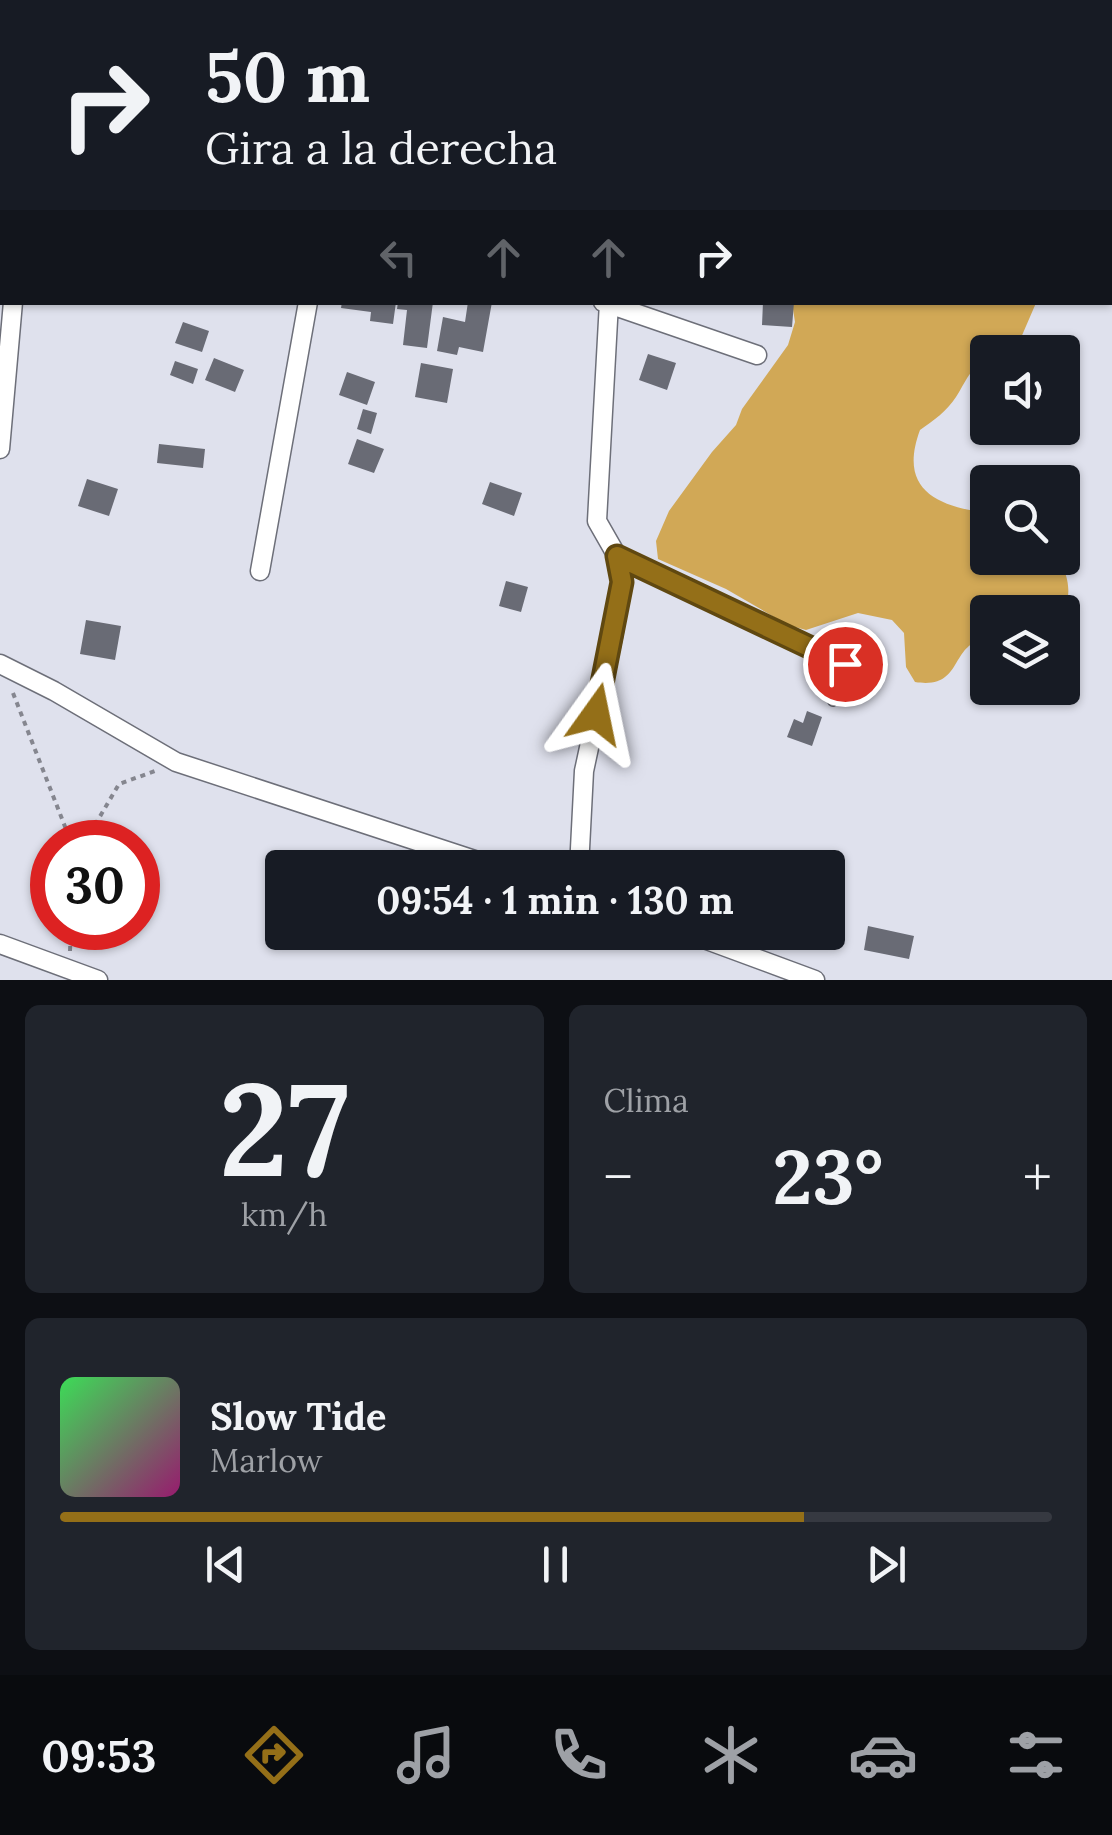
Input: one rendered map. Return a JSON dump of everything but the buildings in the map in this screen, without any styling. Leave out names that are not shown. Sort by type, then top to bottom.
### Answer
[{"type":"street","points":[[0,449],[13,305]]},
{"type":"street","points":[[260,571],[307,305]]},
{"type":"street","points":[[580,850],[584,771],[622,582],[617,556],[597,521],[607,305]]},
{"type":"street","points":[[613,305],[757,355]]},
{"type":"street","points":[[1,664],[54,690],[176,762],[443,850]]},
{"type":"street","points":[[0,944],[98,980]]},
{"type":"street","points":[[734,950],[815,980]]},
{"type":"lane","points":[[617,556],[845,664],[846,674],[833,701]]},
{"type":"path","points":[[1,664],[61,820]]},
{"type":"path","points":[[98,820],[120,784],[176,762]]},
{"type":"shaded area","points":[[792,305],[1035,305],[1022,335],[970,335],[970,374],[948,407],[920,430],[914,467],[926,491],[970,510],[970,575],[1066,575],[1068,595],[970,595],[970,646],[942,679],[915,682],[906,667],[904,633],[892,620],[858,613],[806,630],[788,625],[726,589],[658,559],[656,541],[669,511],[736,425],[742,409],[788,345],[795,322]]},
{"type":"route","points":[[596,714],[622,582],[617,556],[845,664]]}]
